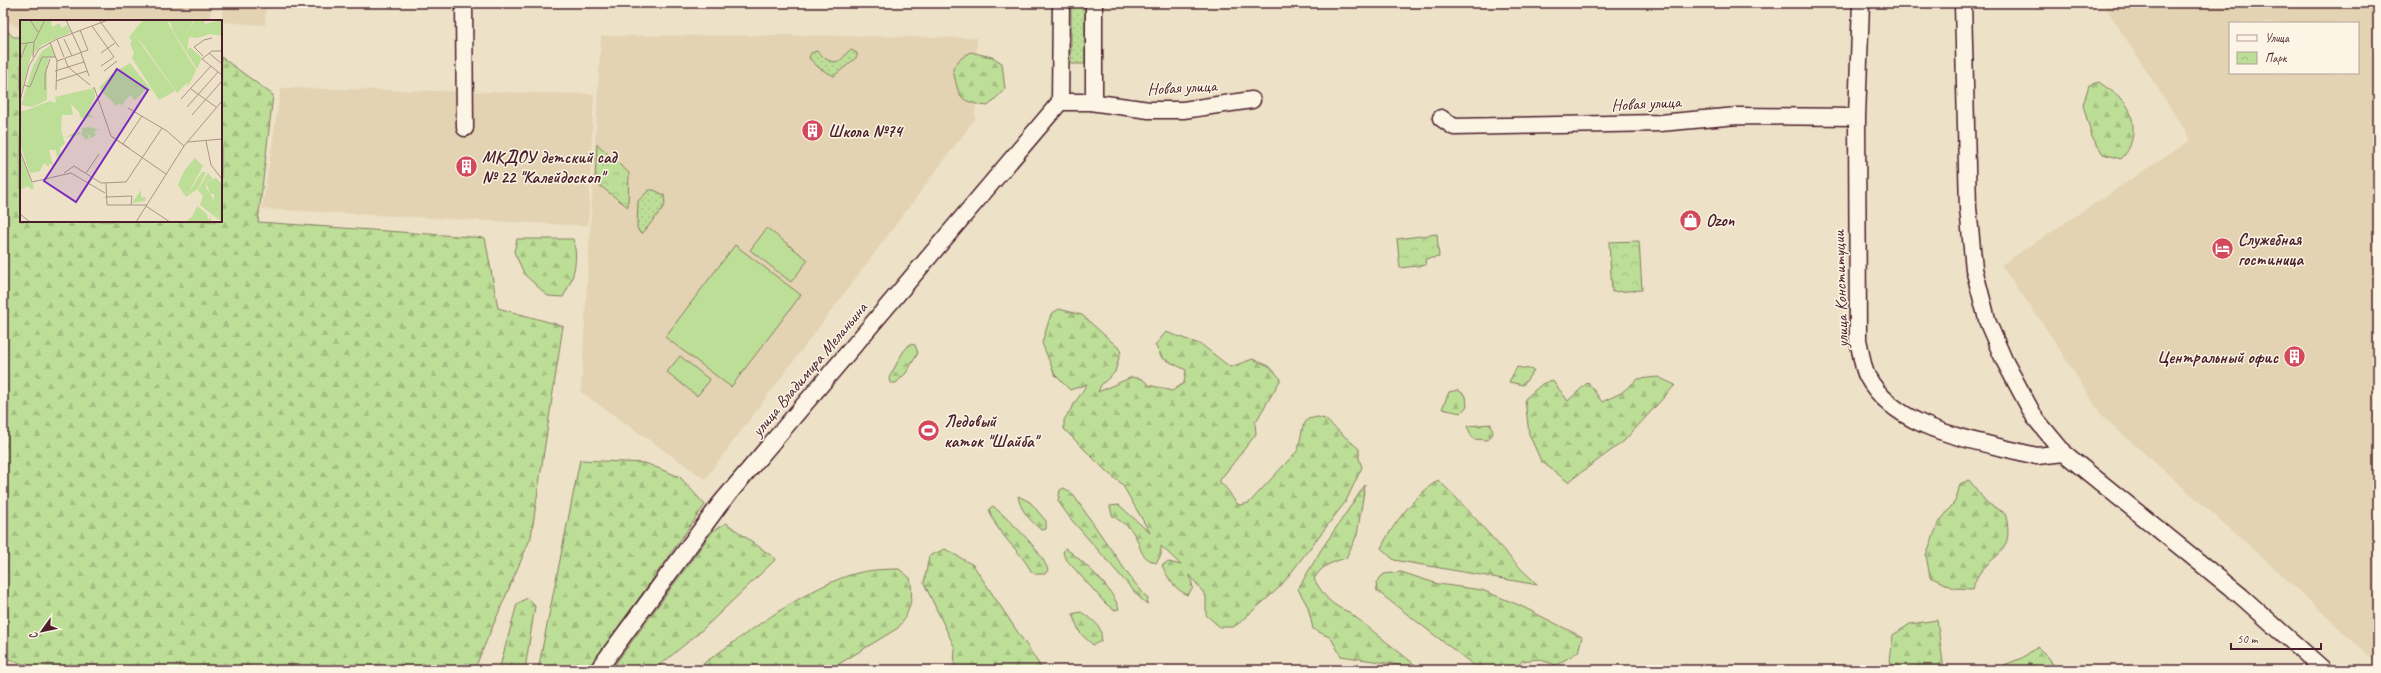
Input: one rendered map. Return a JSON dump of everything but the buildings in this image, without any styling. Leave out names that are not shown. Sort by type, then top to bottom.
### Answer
[{"type":"street","points":[[464,3],[465,128]]},
{"type":"street","points":[[1060,102],[1061,3]]},
{"type":"street","points":[[1090,102],[1094,98],[1094,3]]},
{"type":"street","name":"улица Конституции","points":[[1861,3],[1857,117],[1858,340],[1866,375],[1883,398],[1909,418],[1926,426],[2037,456],[2064,453]]},
{"type":"street","points":[[1963,3],[1968,208],[1974,269],[1988,323],[2004,360],[2036,418],[2064,453],[2241,596],[2324,670]]},
{"type":"street","name":"Новая улица","points":[[1060,102],[1090,102],[1149,110],[1183,110],[1252,100]]},
{"type":"street","name":"улица Владимира Меланьина","points":[[598,670],[720,504],[1060,102]]},
{"type":"street","name":"Новая улица","points":[[1441,118],[1454,127],[1660,123],[1736,116],[1857,117]]},
{"type":"shaded area","points":[[3,3],[211,3],[210,20],[20,20],[20,29],[3,18]]},
{"type":"shaded area","points":[[223,3],[266,3],[265,25],[222,22]]},
{"type":"shaded area","points":[[2103,3],[2378,3],[2378,664],[2261,556],[2102,416],[2047,330],[2001,265],[2191,140]]},
{"type":"shaded area","points":[[797,35],[977,38],[975,119],[705,479],[581,392],[601,36]]},
{"type":"shaded area","points":[[281,88],[594,94],[588,226],[262,209]]},
{"type":"green space","points":[[1071,3],[1085,3],[1085,64],[1071,64]]},
{"type":"green space","points":[[3,26],[13,37],[20,37],[20,222],[222,222],[222,58],[273,95],[258,222],[485,238],[498,308],[563,326],[531,537],[474,670],[41,670],[3,657]]},
{"type":"green space","points":[[851,50],[857,53],[857,57],[834,76],[819,68],[809,58],[811,53],[817,51],[828,60],[835,62],[842,59]]},
{"type":"green space","points":[[970,52],[992,57],[1002,63],[1005,89],[988,106],[965,100],[959,92],[957,86],[953,69],[959,60]]},
{"type":"green space","points":[[2099,82],[2122,99],[2130,113],[2133,129],[2132,138],[2130,146],[2121,159],[2103,154],[2092,137],[2083,105],[2089,85]]},
{"type":"green space","points":[[597,144],[629,173],[628,207],[595,182]]},
{"type":"green space","points":[[649,190],[654,190],[664,195],[665,205],[643,233],[639,232],[637,227],[638,201]]},
{"type":"green space","points":[[767,228],[808,260],[791,282],[750,250]]},
{"type":"green space","points":[[1437,234],[1439,257],[1425,259],[1426,265],[1400,268],[1397,239]]},
{"type":"green space","points":[[517,239],[573,239],[576,254],[573,276],[563,297],[548,296],[525,275],[514,252]]},
{"type":"green space","points":[[1639,241],[1642,290],[1612,292],[1609,242]]},
{"type":"green space","points":[[735,245],[801,295],[731,387],[665,337]]},
{"type":"green space","points":[[1059,309],[1082,315],[1121,350],[1115,372],[1101,385],[1098,392],[1132,377],[1142,379],[1149,385],[1172,391],[1184,383],[1186,370],[1162,358],[1155,345],[1166,332],[1202,345],[1230,367],[1253,359],[1269,366],[1281,379],[1255,423],[1256,434],[1220,480],[1220,483],[1226,488],[1239,505],[1249,503],[1298,450],[1303,426],[1308,419],[1318,417],[1325,419],[1359,449],[1359,459],[1362,467],[1346,501],[1280,587],[1233,627],[1220,627],[1206,615],[1206,596],[1190,575],[1193,588],[1187,595],[1175,586],[1169,579],[1162,565],[1169,562],[1181,565],[1161,546],[1161,555],[1156,563],[1143,554],[1132,531],[1112,515],[1110,506],[1119,505],[1150,533],[1122,484],[1107,472],[1064,429],[1064,420],[1087,384],[1070,390],[1055,375],[1042,343],[1051,314]]},
{"type":"green space","points":[[910,344],[915,345],[918,353],[906,373],[896,383],[890,383],[889,378],[903,352]]},
{"type":"green space","points":[[680,356],[710,380],[697,396],[667,372]]},
{"type":"green space","points":[[1517,367],[1534,370],[1523,385],[1509,382]]},
{"type":"green space","points":[[1658,377],[1675,385],[1624,441],[1568,482],[1541,461],[1529,434],[1525,399],[1542,384],[1552,380],[1568,401],[1588,382],[1602,402],[1621,393],[1638,379]]},
{"type":"green space","points":[[1458,390],[1466,396],[1467,406],[1461,413],[1442,409],[1449,392]]},
{"type":"green space","points":[[1491,424],[1493,433],[1488,440],[1473,439],[1467,426]]},
{"type":"green space","points":[[580,460],[645,463],[680,477],[705,505],[588,670],[538,670]]},
{"type":"green space","points":[[1438,480],[1464,506],[1512,560],[1538,585],[1394,560],[1381,548],[1386,538],[1405,511],[1421,494]]},
{"type":"green space","points":[[1969,480],[1987,503],[2005,513],[2008,529],[2007,540],[2003,549],[1977,577],[1973,589],[1954,588],[1930,577],[1926,555],[1938,524],[1956,500],[1960,484]]},
{"type":"green space","points":[[1365,485],[1357,535],[1346,558],[1327,565],[1314,579],[1324,595],[1332,603],[1349,612],[1419,668],[1341,656],[1331,638],[1313,629],[1308,607],[1298,589],[1321,550]]},
{"type":"green space","points":[[1064,488],[1072,493],[1130,577],[1148,599],[1147,604],[1139,597],[1070,518],[1058,501],[1060,490]]},
{"type":"green space","points":[[1018,496],[1030,502],[1046,521],[1046,529],[1041,530],[1029,519],[1021,506]]},
{"type":"green space","points":[[993,506],[1032,544],[1039,553],[1048,570],[1045,574],[1035,574],[1031,571],[1021,556],[1002,534],[992,518],[989,509]]},
{"type":"green space","points":[[726,523],[776,559],[701,631],[654,670],[611,670],[713,531]]},
{"type":"green space","points":[[1065,548],[1088,567],[1104,584],[1111,592],[1119,609],[1114,610],[1106,604],[1065,558],[1063,553]]},
{"type":"green space","points":[[945,549],[973,565],[1043,670],[954,670],[955,648],[924,583],[929,556]]},
{"type":"green space","points":[[899,569],[910,578],[912,592],[906,617],[898,628],[829,670],[694,670],[790,604],[830,583],[862,572]]},
{"type":"green space","points":[[1401,572],[1438,584],[1482,590],[1521,606],[1582,637],[1578,652],[1556,665],[1538,659],[1522,661],[1514,669],[1480,670],[1377,591],[1376,582],[1384,574]]},
{"type":"green space","points":[[527,598],[535,606],[525,669],[499,670],[517,604]]},
{"type":"green space","points":[[1081,612],[1097,624],[1101,631],[1101,641],[1093,645],[1080,633],[1072,614]]},
{"type":"green space","points":[[1937,620],[1944,670],[1900,670],[1890,662],[1893,635],[1910,624]]},
{"type":"green space","points":[[2037,647],[2050,660],[2053,670],[2004,670],[2004,665],[2022,658]]},
{"type":"green space","points":[[1834,665],[1879,666],[1879,670],[1828,670]]},
{"type":"place","name":"Школа №74","points":[[813,131]]},
{"type":"place","name":"МКДОУ детский сад № 22 \"Калейдоскоп\"","points":[[466,167]]},
{"type":"place","name":"Ozon","points":[[1690,220]]},
{"type":"place","name":"Служебная гостиница","points":[[2223,249]]},
{"type":"place","name":"Центральный офис","points":[[2294,357]]},
{"type":"place","name":"Ледовый каток \"Шайба\"","points":[[928,431]]}]
